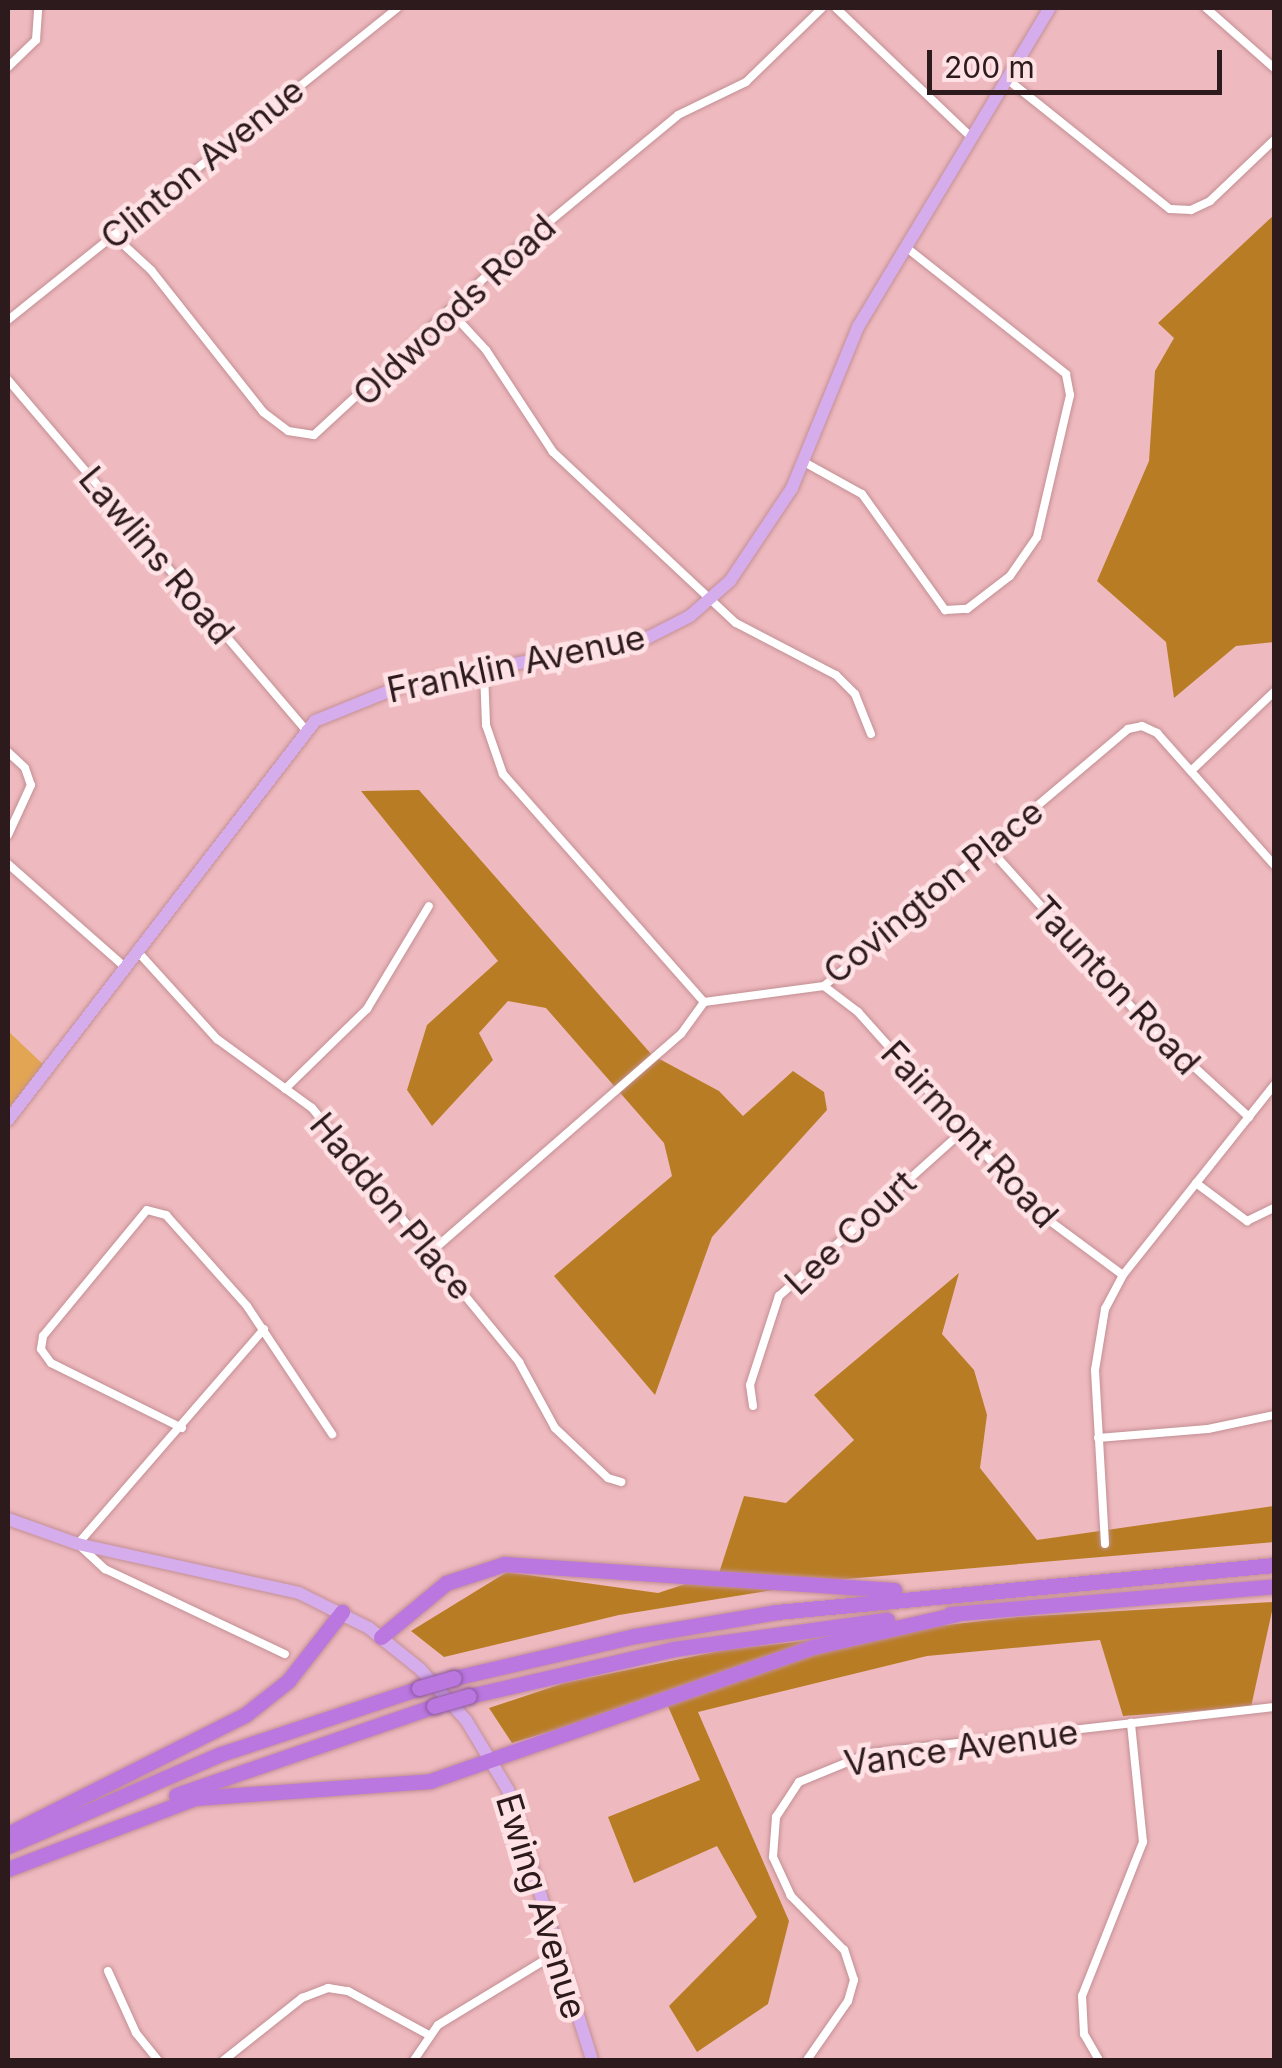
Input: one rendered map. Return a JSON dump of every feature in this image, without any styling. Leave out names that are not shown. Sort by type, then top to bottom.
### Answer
[{"type":"highway","points":[[382,1637],[446,1583],[504,1564],[943,1593]]},
{"type":"highway","points":[[8,1846],[221,1754],[419,1688],[670,1629],[943,1593],[1274,1565]]},
{"type":"highway","points":[[8,1869],[229,1774],[434,1706],[692,1646],[957,1614],[1274,1586]]},
{"type":"highway","points":[[8,1834],[245,1715],[288,1681],[342,1612]]},
{"type":"highway","points":[[8,1869],[196,1798],[400,1786],[492,1760],[823,1644],[957,1614]]},
{"type":"main road","name":"Franklin Avenue","points":[[8,1120],[306,730],[329,712],[375,693],[638,640],[710,600],[763,539],[804,462],[840,361],[1050,8]]},
{"type":"main road","name":"Ewing Avenue","points":[[8,1519],[78,1544],[268,1582],[342,1612],[382,1637],[444,1694],[492,1760],[522,1824],[592,2060]]},
{"type":"street","points":[[8,67],[36,40],[38,8]]},
{"type":"street","name":"Clinton Avenue","points":[[8,320],[396,8]]},
{"type":"street","name":"Oldwoods Road","points":[[113,235],[151,270],[263,412],[296,435],[327,428],[449,310],[678,115],[746,82],[822,8]]},
{"type":"street","points":[[836,8],[972,138]]},
{"type":"street","points":[[1206,8],[1274,68]]},
{"type":"street","points":[[1007,78],[1170,209],[1191,210],[1210,201],[1274,140]]},
{"type":"street","points":[[804,462],[862,494],[945,610],[967,609],[1010,576],[1037,536],[1070,395],[1066,374],[906,247]]},
{"type":"street","points":[[449,310],[486,350],[553,452],[710,600],[758,638],[836,675],[854,694],[872,734]]},
{"type":"street","name":"Lawlins Road","points":[[8,380],[11,391],[306,730]]},
{"type":"street","points":[[432,1251],[681,1034],[704,1002],[503,774],[486,725],[484,672]]},
{"type":"street","points":[[1274,692],[1191,771],[1274,864]]},
{"type":"street","name":"Covington Place","points":[[704,1002],[824,986],[1134,726],[1157,733],[1191,771]]},
{"type":"street","points":[[8,752],[29,776],[25,806],[8,835]]},
{"type":"street","name":"Taunton Road","points":[[988,847],[1144,1020],[1249,1117]]},
{"type":"street","points":[[8,864],[125,968]]},
{"type":"street","points":[[285,1089],[367,1009],[428,906]]},
{"type":"street","name":"Haddon Place","points":[[137,951],[217,1040],[312,1108],[519,1362],[555,1428],[608,1478],[621,1482]]},
{"type":"street","name":"Fairmont Road","points":[[824,986],[858,1012],[1043,1218],[1123,1275]]},
{"type":"street","points":[[1105,1544],[1096,1349],[1123,1275],[1274,1084]]},
{"type":"street","name":"Lee Court","points":[[753,1406],[750,1385],[779,1296],[962,1131]]},
{"type":"street","points":[[1196,1183],[1247,1220],[1274,1208]]},
{"type":"street","points":[[182,1428],[50,1364],[41,1349],[43,1336],[134,1218],[147,1210],[166,1215],[264,1329],[332,1434]]},
{"type":"street","points":[[78,1544],[264,1329]]},
{"type":"street","points":[[1098,1438],[1208,1429],[1274,1415]]},
{"type":"street","name":"Ewing Avenue","points":[[78,1544],[104,1569],[285,1654]]},
{"type":"street","name":"Vance Avenue","points":[[807,2060],[848,2001],[854,1980],[844,1950],[777,1872],[772,1830],[790,1791],[826,1766],[870,1753],[1274,1707]]},
{"type":"street","points":[[1099,2060],[1084,2034],[1082,1996],[1139,1861],[1145,1825],[1131,1723]]},
{"type":"street","points":[[414,2060],[429,2035],[558,1952]]},
{"type":"street","points":[[108,1971],[136,2033],[158,2060]]},
{"type":"street","points":[[224,2060],[302,1998],[328,1988],[348,1991],[429,2035]]},
{"type":"shaded area","points":[[1274,215],[1274,642],[1236,646],[1174,698],[1166,642],[1097,581],[1149,461],[1155,371],[1174,338],[1158,323]]},
{"type":"shaded area","points":[[419,790],[652,1055],[719,1091],[743,1116],[793,1071],[824,1092],[827,1110],[712,1237],[655,1395],[554,1276],[672,1176],[664,1143],[546,1008],[508,1001],[479,1033],[493,1060],[432,1126],[407,1090],[427,1025],[498,961],[361,791]]},
{"type":"shaded area","points":[[8,1031],[47,1068],[8,1120]]},
{"type":"shaded area","points":[[959,1273],[942,1334],[974,1370],[987,1415],[980,1468],[1037,1540],[1274,1506],[1274,1542],[835,1580],[619,1615],[444,1657],[411,1631],[507,1572],[658,1593],[719,1573],[744,1496],[786,1503],[854,1440],[814,1395]]},
{"type":"shaded area","points":[[1274,1602],[1251,1707],[1123,1716],[1100,1640],[927,1656],[698,1712],[789,1921],[768,2004],[697,2052],[669,2006],[757,1917],[717,1846],[634,1883],[608,1817],[700,1780],[664,1697],[512,1743],[489,1708],[564,1683],[724,1650],[1017,1617]]}]
